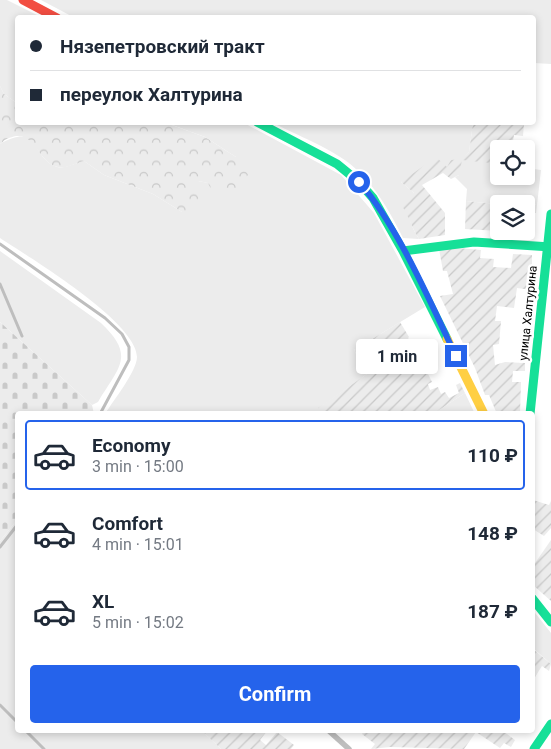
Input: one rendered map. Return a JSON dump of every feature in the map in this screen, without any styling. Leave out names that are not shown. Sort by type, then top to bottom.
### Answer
[{"type":"main road","points":[[23,0],[51,15]]},
{"type":"main road","points":[[263,125],[337,164],[359,182],[373,198],[403,250],[483,411]]},
{"type":"main road","name":"улица Халтурина","points":[[530,411],[551,214]]},
{"type":"main road","points":[[403,250],[474,242],[549,247]]},
{"type":"main road","points":[[535,602],[551,622]]},
{"type":"main road","points":[[534,749],[551,724]]},
{"type":"street","points":[[331,733],[349,749]]},
{"type":"lane","points":[[0,244],[105,318],[122,334],[129,347],[129,360],[102,411]]},
{"type":"lane","points":[[0,284],[22,336]]},
{"type":"lane","points":[[0,547],[15,528]]},
{"type":"lane","points":[[0,705],[15,719]]},
{"type":"lane","points":[[28,733],[44,749]]},
{"type":"green space","points":[[0,0],[7,0],[37,15],[15,15],[15,102],[4,94],[0,86]]},
{"type":"green space","points":[[41,0],[551,0],[551,64],[536,63],[536,15],[69,15]]},
{"type":"green space","points":[[0,86],[4,94],[15,102],[15,125],[172,125],[205,137],[236,157],[244,157],[252,168],[238,191],[229,194],[219,187],[212,191],[208,183],[198,181],[203,192],[197,201],[200,207],[194,215],[182,212],[153,194],[104,175],[84,161],[64,167],[51,164],[25,137],[9,138],[0,144]]},
{"type":"green space","points":[[172,125],[248,125],[341,175],[374,213],[425,307],[354,350],[367,374],[319,408],[320,411],[107,411],[129,378],[136,363],[137,357],[132,343],[120,326],[101,309],[56,275],[0,238],[0,144],[13,138],[22,137],[29,139],[48,162],[57,167],[67,167],[84,161],[104,175],[153,194],[182,212],[197,201],[198,181],[208,183],[236,157],[205,137]]},
{"type":"green space","points":[[277,125],[473,125],[469,152],[463,159],[490,163],[490,185],[535,185],[535,169],[541,170],[537,205],[535,205],[535,195],[490,195],[490,203],[466,201],[467,189],[455,177],[459,175],[447,167],[401,182],[414,193],[410,217],[412,227],[419,239],[403,238],[390,213],[369,183],[354,167],[333,152]]},
{"type":"green space","points":[[473,125],[524,125],[523,136],[514,135],[513,140],[490,140],[490,163],[462,160],[459,175],[451,179],[443,173],[422,185],[445,213],[445,235],[419,239],[400,203],[414,193],[401,182],[436,157],[447,167],[451,160],[462,159],[469,152]]},
{"type":"green space","points":[[466,201],[490,203],[490,230],[465,229]]},
{"type":"green space","points":[[439,249],[481,250],[480,258],[494,259],[493,267],[511,268],[513,254],[532,255],[532,290],[517,288],[514,308],[497,306],[495,321],[501,321],[499,344],[493,345],[495,365],[505,362],[525,363],[525,371],[513,371],[512,382],[521,382],[520,411],[496,411],[489,395],[485,395],[475,368],[440,296],[453,294],[447,271],[443,271]]},
{"type":"green space","points":[[0,251],[101,323],[112,334],[121,353],[120,362],[112,380],[98,402],[92,405],[0,322]]},
{"type":"green space","points":[[0,322],[92,405],[93,411],[15,411],[15,522],[0,541]]},
{"type":"green space","points":[[400,322],[408,338],[421,355],[415,359],[422,369],[428,367],[431,372],[428,374],[432,382],[428,384],[430,390],[438,387],[441,394],[445,392],[449,398],[459,393],[456,385],[460,383],[465,393],[438,411],[320,411],[318,408],[367,374],[354,350]]},
{"type":"green space","points":[[465,393],[474,411],[438,411]]},
{"type":"green space","points":[[535,501],[549,505],[551,501],[551,528],[544,536],[535,530]]},
{"type":"green space","points":[[15,522],[15,733],[204,733],[221,749],[0,749],[0,541]]},
{"type":"green space","points":[[551,540],[551,601],[535,587],[535,563]]},
{"type":"green space","points":[[535,613],[551,633],[551,664],[535,650]]},
{"type":"green space","points":[[535,651],[551,664],[549,671],[542,666],[535,677]]},
{"type":"green space","points":[[204,733],[265,733],[260,740],[266,745],[276,733],[278,733],[294,745],[291,749],[221,749]]},
{"type":"green space","points":[[475,733],[464,749],[390,747],[371,749],[375,744],[362,734]]},
{"type":"green space","points":[[478,733],[506,733],[515,740],[511,747],[504,743],[500,748]]},
{"type":"traffic: fast","points":[[263,125],[337,164],[359,182],[373,198],[403,251],[447,339]]},
{"type":"traffic: fast","points":[[530,411],[551,214]]},
{"type":"traffic: fast","points":[[403,251],[474,242],[551,247]]},
{"type":"traffic: fast","points":[[535,602],[551,622]]},
{"type":"traffic: fast","points":[[534,749],[551,724]]},
{"type":"traffic: slow","points":[[447,339],[483,411]]},
{"type":"traffic: jam","points":[[23,0],[51,15]]},
{"type":"route","points":[[359,182],[373,198],[403,250],[456,356]]}]
